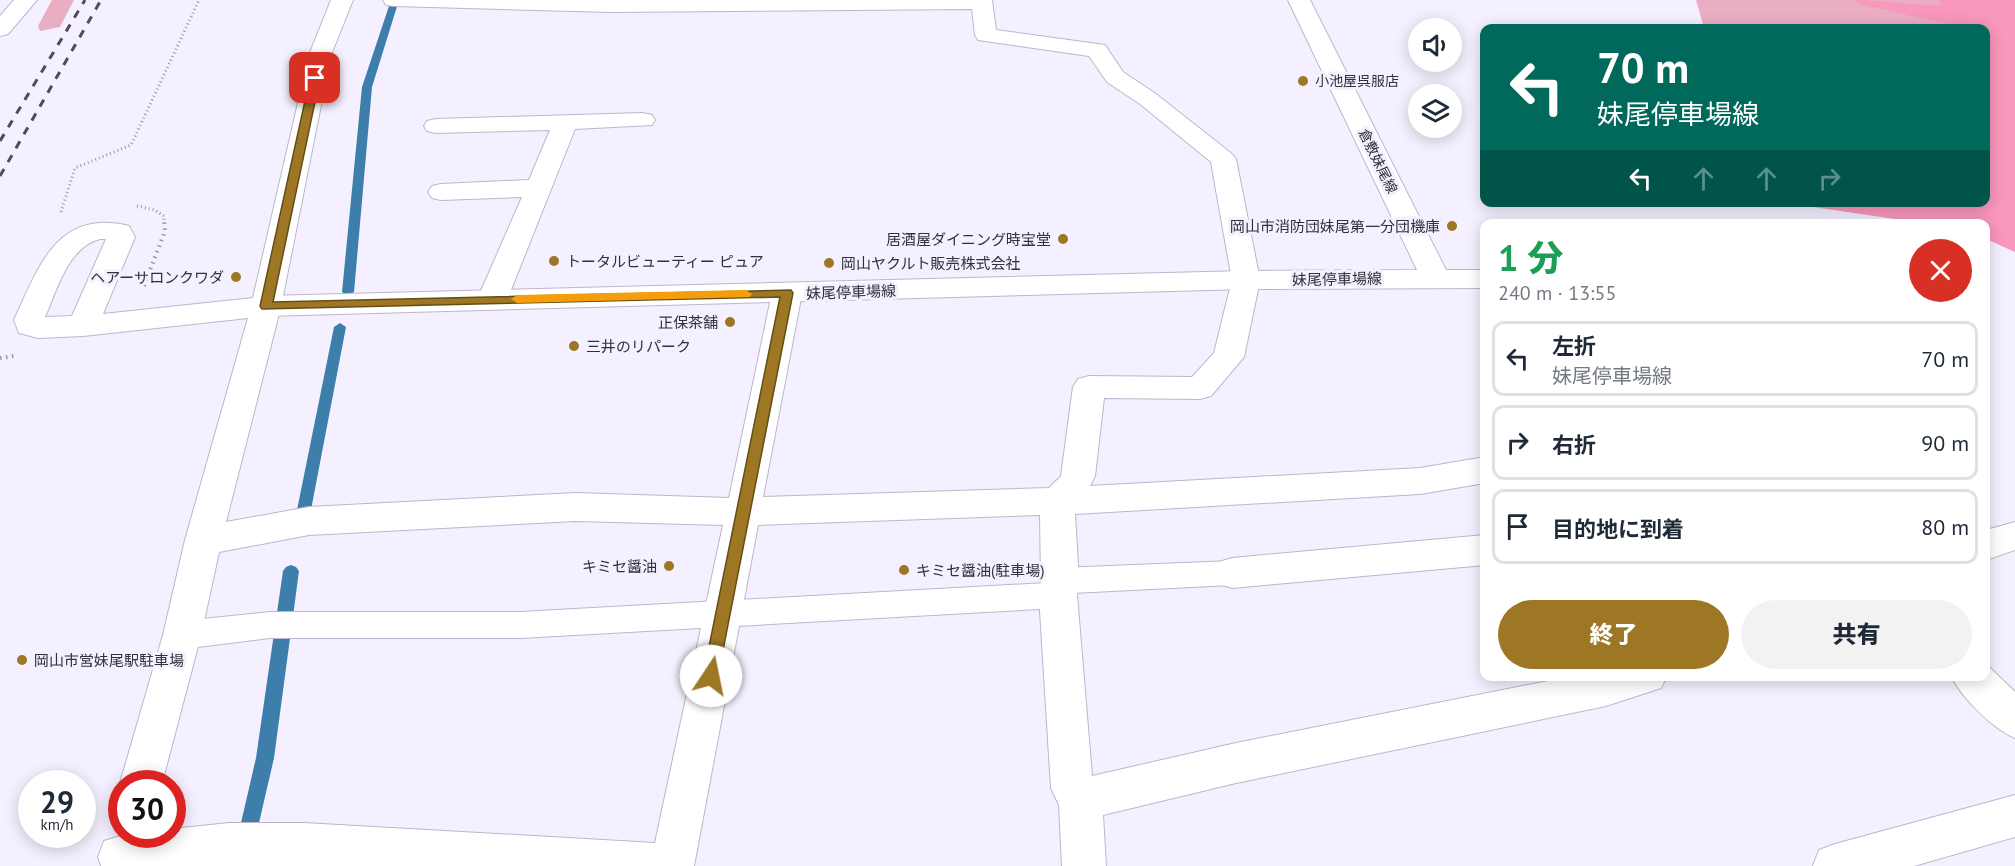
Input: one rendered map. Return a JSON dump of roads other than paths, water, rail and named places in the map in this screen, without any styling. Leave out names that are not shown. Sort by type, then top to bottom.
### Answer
[{"type":"street","points":[[0,29],[26,0]]},
{"type":"street","points":[[394,0],[611,6],[981,2],[986,35],[1097,50],[1115,77],[1148,99],[1222,159],[1246,280],[1229,357],[1200,388],[1089,387],[1078,476],[1072,488],[1057,501]]},
{"type":"street","name":"倉敷妹尾線","points":[[1299,0],[1435,278]]},
{"type":"street","points":[[145,770],[182,635],[203,540],[266,306],[320,55],[348,1]]},
{"type":"street","points":[[436,126],[643,120]]},
{"type":"street","points":[[492,300],[566,122]]},
{"type":"street","points":[[441,192],[538,188]]},
{"type":"street","name":"妹尾停車場線","points":[[83,326],[121,237],[119,232],[111,230],[86,233],[68,243],[29,320],[30,326],[38,328],[83,326],[266,306],[1246,280],[1435,278]]},
{"type":"street","points":[[1435,278],[1480,279]]},
{"type":"street","points":[[122,852],[244,845],[304,845],[671,866],[787,293]]},
{"type":"street","points":[[203,540],[309,521],[576,507],[744,512],[1057,501],[1420,481],[1480,471]]},
{"type":"street","points":[[1057,501],[1059,588],[1072,788],[1080,800],[1084,866]]},
{"type":"street","points":[[1990,544],[2015,536]]},
{"type":"street","points":[[1232,573],[1480,550]]},
{"type":"street","points":[[1080,800],[1236,764],[1606,688],[1630,681]]},
{"type":"street","points":[[1976,681],[2015,719]]},
{"type":"street","points":[[1835,866],[2015,816]]},
{"type":"lane","points":[[182,635],[280,625],[520,625],[1059,588],[1232,573]]},
{"type":"waterway","points":[[348,292],[367,87],[395,0]]},
{"type":"waterway","points":[[303,515],[340,327]]},
{"type":"waterway","points":[[240,866],[265,758],[291,571]]},
{"type":"railway","points":[[0,141],[85,0]]},
{"type":"railway","points":[[0,176],[101,0]]},
{"type":"place","name":"小池屋呉服店","points":[[1303,81]]},
{"type":"place","name":"岡山市消防団妹尾第一分団機庫","points":[[1452,226]]},
{"type":"place","name":"居酒屋ダイニング時宝堂","points":[[1063,239]]},
{"type":"place","name":"トータルビューティー ピュア","points":[[554,261]]},
{"type":"place","name":"岡山ヤクルト販売株式会社","points":[[829,263]]},
{"type":"place","name":"ヘアーサロンクワダ","points":[[236,277]]},
{"type":"place","name":"正保茶舗","points":[[730,322]]},
{"type":"place","name":"三井のリパーク","points":[[574,346]]},
{"type":"place","name":"キミセ醤油","points":[[669,566]]},
{"type":"place","name":"キミセ醤油(駐車場)","points":[[904,570]]},
{"type":"place","name":"岡山市営妹尾駅駐車場","points":[[22,660]]}]
